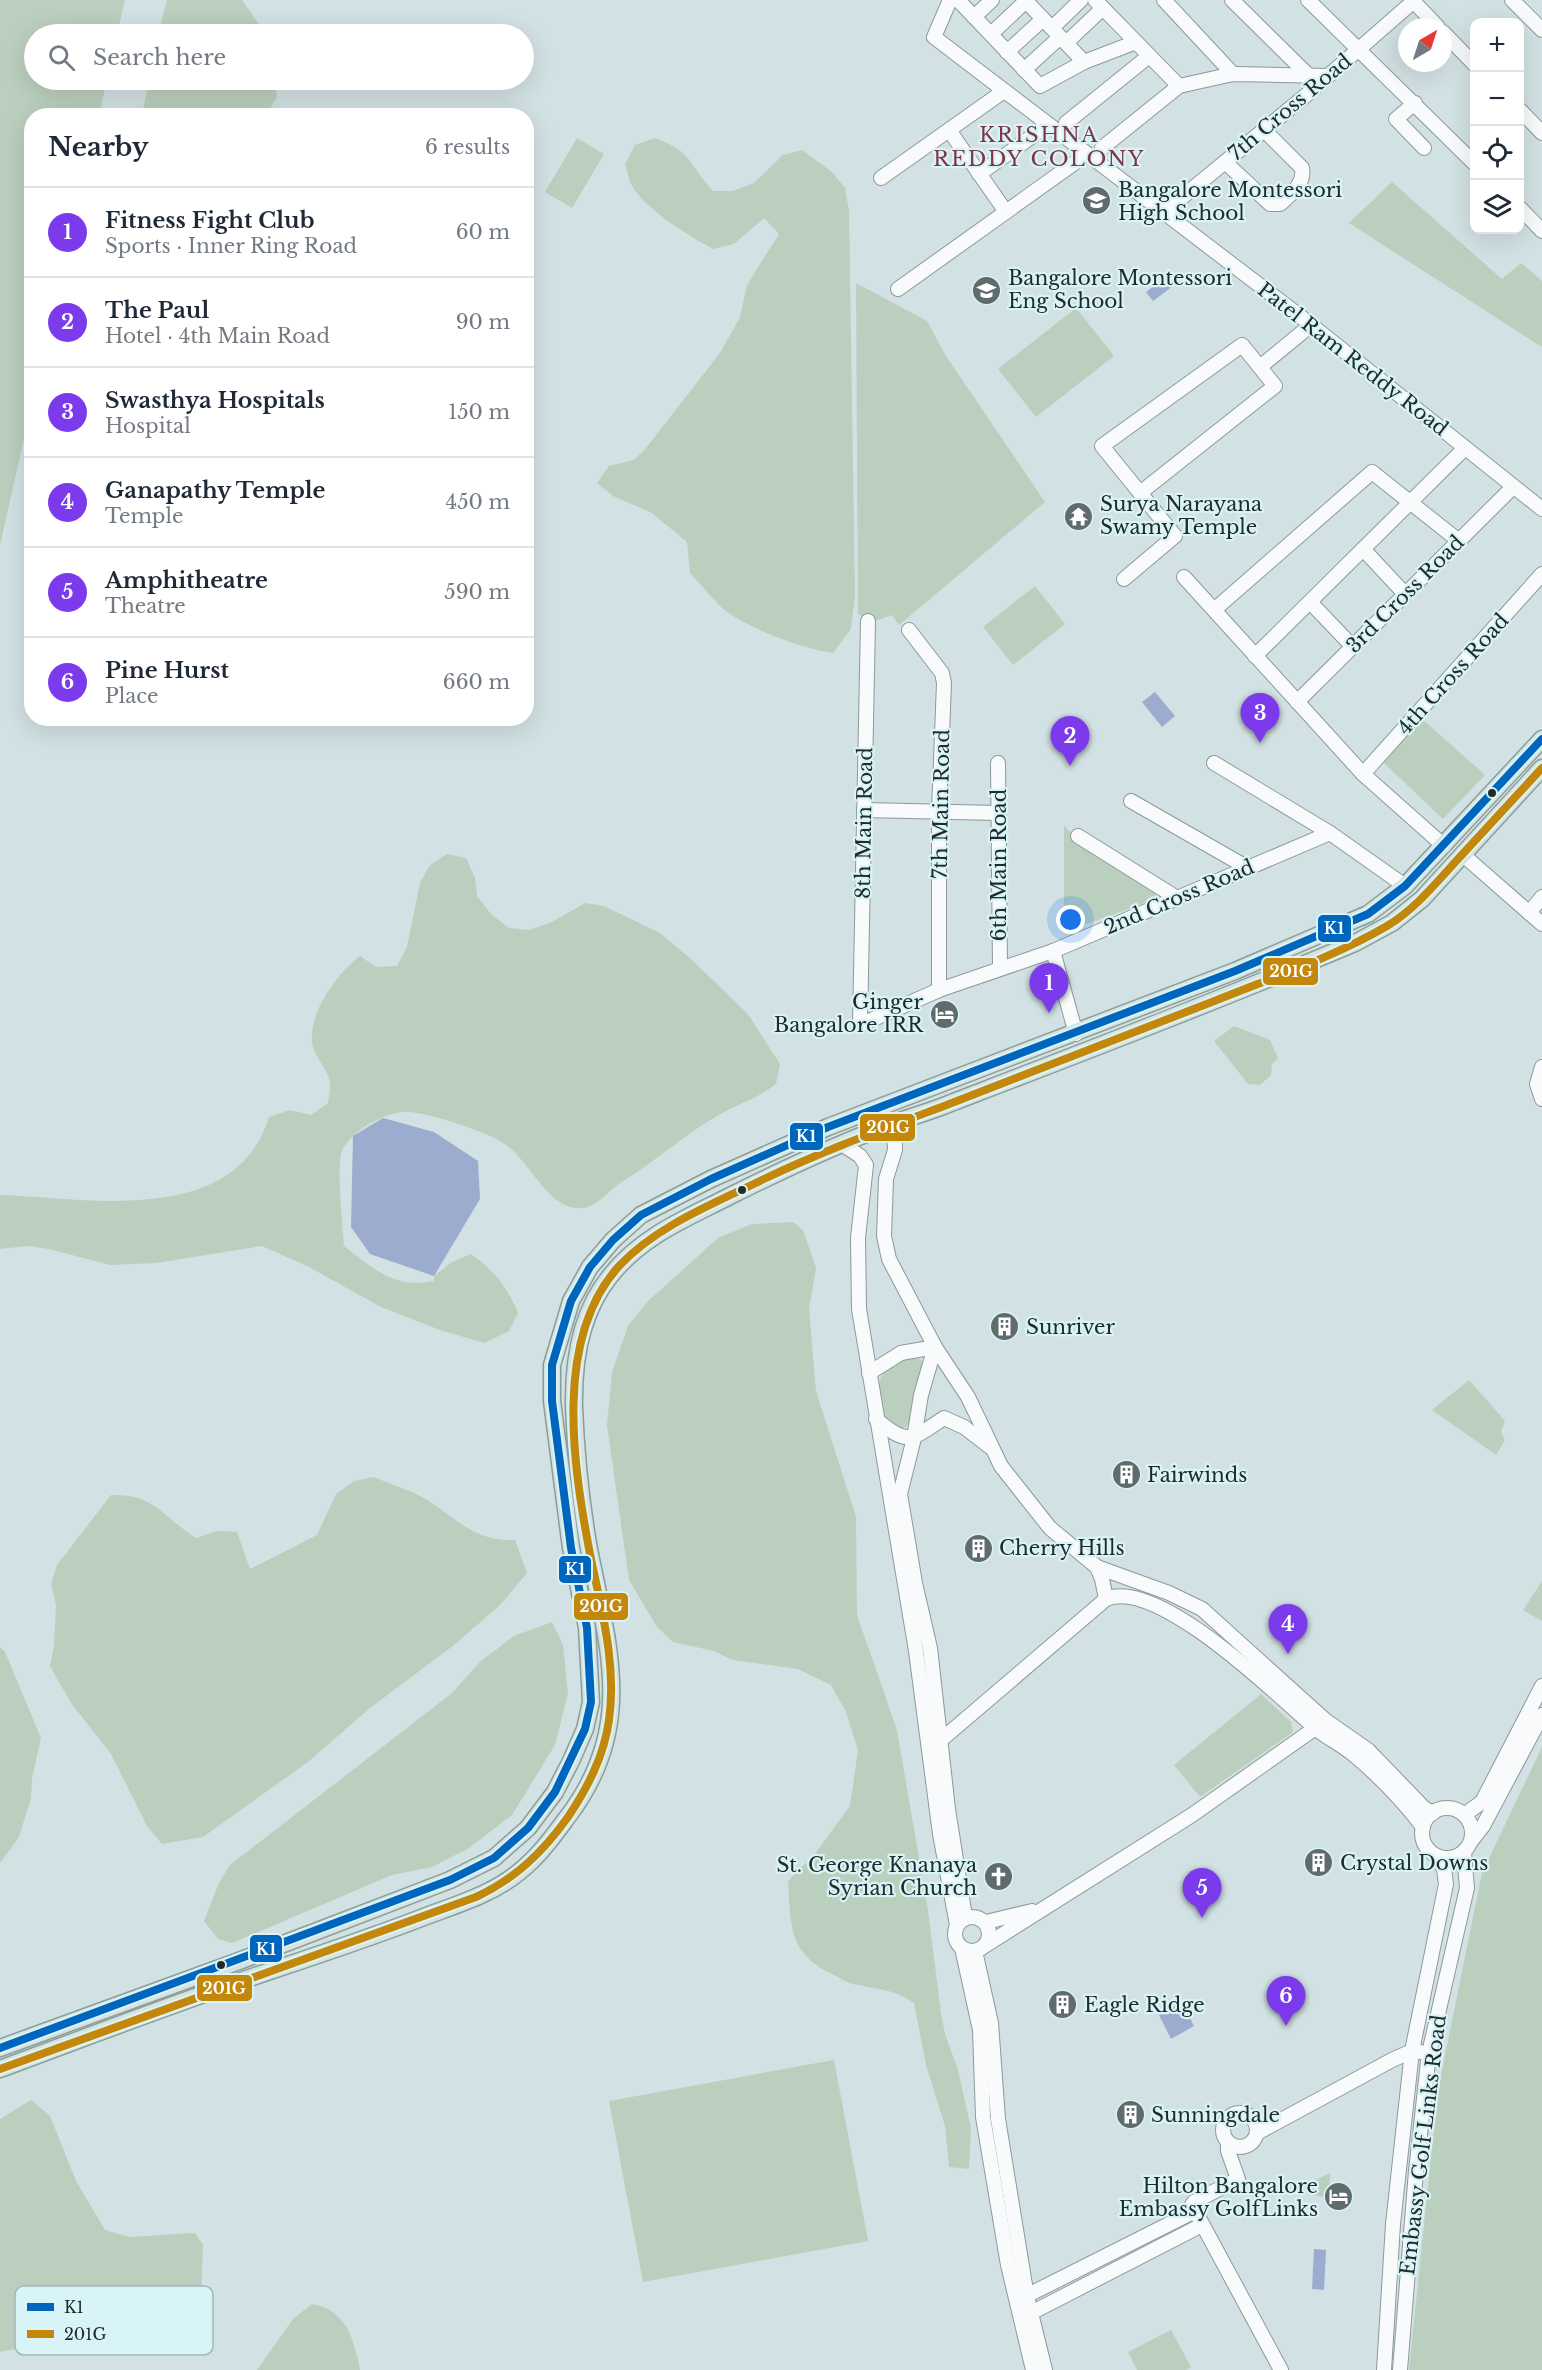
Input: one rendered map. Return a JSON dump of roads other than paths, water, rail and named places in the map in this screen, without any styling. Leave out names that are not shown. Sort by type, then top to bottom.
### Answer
[{"type":"main road","points":[[0,2048],[239,1961],[450,1880],[482,1865],[514,1842],[528,1828],[555,1792],[571,1761],[585,1729],[591,1702],[590,1662],[555,1428],[552,1365],[570,1301],[590,1267],[613,1240],[641,1215],[711,1179],[828,1127],[1236,971],[1368,914],[1406,886],[1542,739]]},
{"type":"main road","points":[[0,2068],[373,1937],[497,1886],[529,1862],[578,1804],[593,1777],[605,1747],[613,1701],[606,1624],[588,1544],[575,1425],[574,1374],[589,1311],[607,1279],[627,1256],[649,1238],[673,1224],[842,1144],[894,1122],[923,1114],[1133,1034],[1356,943],[1392,923],[1422,899],[1542,768]]},
{"type":"main road","points":[[239,1961],[246,1980]]},
{"type":"street","name":"Patel Ram Reddy Road","points":[[950,0],[934,37],[1311,325],[1542,509]]},
{"type":"street","points":[[958,0],[1040,86],[1084,62],[1136,42]]},
{"type":"street","points":[[974,17],[992,0]]},
{"type":"street","points":[[1024,70],[1081,0]]},
{"type":"street","points":[[1164,0],[1233,74]]},
{"type":"street","points":[[1232,0],[1307,74]]},
{"type":"street","points":[[1308,0],[1360,48],[1470,159]]},
{"type":"street","points":[[1512,0],[1542,30]]},
{"type":"street","points":[[991,34],[1025,1],[1084,62]]},
{"type":"street","points":[[1414,1],[1430,18]]},
{"type":"street","name":"7th Cross Road","points":[[1164,213],[1414,1]]},
{"type":"street","points":[[1007,52],[1055,32],[1099,4],[1179,86]]},
{"type":"street","points":[[1452,41],[1470,60]]},
{"type":"street","points":[[1066,123],[1149,56]]},
{"type":"street","points":[[1102,148],[1179,86],[1233,74],[1328,76]]},
{"type":"street","points":[[881,178],[1004,91]]},
{"type":"street","points":[[1415,103],[1396,119],[1424,148]]},
{"type":"street","points":[[1524,114],[1542,133]]},
{"type":"street","points":[[979,174],[1048,124]]},
{"type":"street","points":[[949,130],[1006,212]]},
{"type":"street","points":[[1226,162],[1270,204],[1280,204],[1299,186],[1304,175],[1302,168],[1264,130]]},
{"type":"street","points":[[898,289],[1087,154]]},
{"type":"street","points":[[1524,212],[1542,231]]},
{"type":"street","points":[[1260,367],[1311,325]]},
{"type":"street","points":[[1124,579],[1175,536],[1140,493],[1102,446],[1242,345],[1275,386],[1140,493]]},
{"type":"street","points":[[1255,656],[1465,448]]},
{"type":"street","points":[[1214,610],[1372,472],[1459,541]]},
{"type":"street","name":"3rd Cross Road","points":[[1297,702],[1514,487]]},
{"type":"street","points":[[1363,549],[1405,594]]},
{"type":"street","name":"4th Cross Road","points":[[1363,774],[1542,574]]},
{"type":"street","points":[[1184,577],[1363,774],[1444,846]]},
{"type":"street","points":[[1310,602],[1353,647]]},
{"type":"street","name":"8th Main Road","points":[[860,1025],[868,621]]},
{"type":"street","name":"7th Main Road","points":[[909,630],[942,673],[944,683],[939,811],[939,990]]},
{"type":"street","points":[[1214,762],[1330,833],[1406,886]]},
{"type":"street","name":"6th Main Road","points":[[998,763],[1000,968]]},
{"type":"street","points":[[1131,801],[1248,867]]},
{"type":"street","points":[[864,810],[998,813]]},
{"type":"street","name":"2nd Cross Road","points":[[860,1025],[939,990],[1053,951],[1330,833]]},
{"type":"street","points":[[1078,836],[1177,898]]},
{"type":"street","points":[[1462,854],[1542,924]]},
{"type":"street","points":[[1528,913],[1542,897]]},
{"type":"street","points":[[1053,951],[1076,1034]]},
{"type":"street","points":[[1542,1067],[1537,1084],[1542,1099]]},
{"type":"street","points":[[894,1122],[895,1150],[886,1179],[885,1244],[889,1259],[934,1347],[968,1397],[991,1449],[1050,1528],[1097,1567],[1136,1579],[1202,1609],[1353,1754],[1423,1827]]},
{"type":"street","points":[[842,1144],[860,1156],[866,1165],[858,1238],[859,1309],[916,1651],[940,1834],[961,1922]]},
{"type":"street","points":[[869,1372],[901,1353],[934,1347]]},
{"type":"street","points":[[934,1347],[921,1395],[914,1438],[900,1494],[915,1583],[930,1648],[961,1922],[955,1938],[974,1948]]},
{"type":"street","points":[[876,1419],[895,1436],[914,1438],[944,1418],[964,1427],[991,1449]]},
{"type":"street","points":[[1097,1567],[1106,1599]]},
{"type":"street","points":[[941,1740],[1106,1599],[1115,1595],[1136,1598],[1196,1627],[1320,1724],[1368,1750],[1424,1808],[1433,1813]]},
{"type":"street","points":[[1464,1815],[1482,1802],[1542,1686]]},
{"type":"street","points":[[1435,1856],[1450,1858],[1468,1846],[1483,1826],[1542,1715]]},
{"type":"street","points":[[974,1948],[1192,1815],[1320,1724]]},
{"type":"street","points":[[1384,2370],[1395,2211],[1412,2051],[1446,1884],[1444,1869],[1424,1844],[1423,1827],[1433,1813],[1448,1808],[1464,1815],[1471,1826],[1468,1846]]},
{"type":"street","name":"Embassy Golf Links Road","points":[[1400,2370],[1413,2211],[1430,2053],[1467,1888],[1468,1846]]},
{"type":"street","points":[[961,1922],[976,1917],[986,1922],[1043,1908]]},
{"type":"street","points":[[974,1948],[990,1933],[986,1922]]},
{"type":"street","points":[[974,1948],[983,2117],[1021,2299],[1045,2370]]},
{"type":"street","points":[[1228,2143],[1235,2146],[1248,2145],[1257,2133],[1412,2051],[1430,2053]]},
{"type":"street","points":[[1257,2133],[1254,2120],[1248,2115],[1235,2114],[1224,2122],[1222,2129],[1238,2179],[1194,2202],[1195,2211],[1202,2225],[1281,2370]]},
{"type":"street","points":[[1021,2299],[1195,2211]]},
{"type":"street","points":[[1395,2211],[1413,2211]]},
{"type":"street","points":[[1026,2316],[1202,2225]]},
{"type":"street","points":[[1026,2316],[1033,2370]]},
{"type":"water","points":[[1166,277],[1173,286],[1153,301],[1146,292]]},
{"type":"water","points":[[1155,692],[1175,716],[1162,727],[1142,702]]},
{"type":"water","points":[[383,1118],[434,1132],[478,1161],[480,1199],[434,1276],[370,1254],[351,1227],[353,1136]]},
{"type":"water","points":[[1182,2002],[1194,2026],[1171,2039],[1159,2015]]},
{"type":"water","points":[[1314,2249],[1326,2250],[1324,2290],[1312,2289]]},
{"type":"place","name":"Bangalore Montessori High School","points":[[1097,201]]},
{"type":"place","name":"Bangalore Montessori Eng School","points":[[987,290]]},
{"type":"place","name":"Surya Narayana Swamy Temple","points":[[1079,516]]},
{"type":"place","name":"Swasthya Hospitals","points":[[1260,743]]},
{"type":"place","name":"The Paul","points":[[1070,766]]},
{"type":"place","name":"Fitness Fight Club","points":[[1049,1013]]},
{"type":"place","name":"Ginger Bangalore IRR","points":[[944,1014]]},
{"type":"place","name":"Sunriver","points":[[1005,1327]]},
{"type":"place","name":"Fairwinds","points":[[1126,1475]]},
{"type":"place","name":"Cherry Hills","points":[[978,1548]]},
{"type":"place","name":"Ganapathy Temple","points":[[1288,1654]]},
{"type":"place","name":"Crystal Downs","points":[[1319,1863]]},
{"type":"place","name":"St. George Knanaya Syrian Church","points":[[998,1877]]},
{"type":"place","name":"Amphitheatre","points":[[1202,1918]]},
{"type":"place","name":"Eagle Ridge","points":[[1063,2005]]},
{"type":"place","name":"Pine Hurst","points":[[1286,2026]]},
{"type":"place","name":"Sunningdale","points":[[1130,2115]]},
{"type":"place","name":"Hilton Bangalore Embassy GolfLinks","points":[[1339,2197]]},
{"type":"district","name":"KRISHNA REDDY COLONY","points":[[1039,147]]}]
